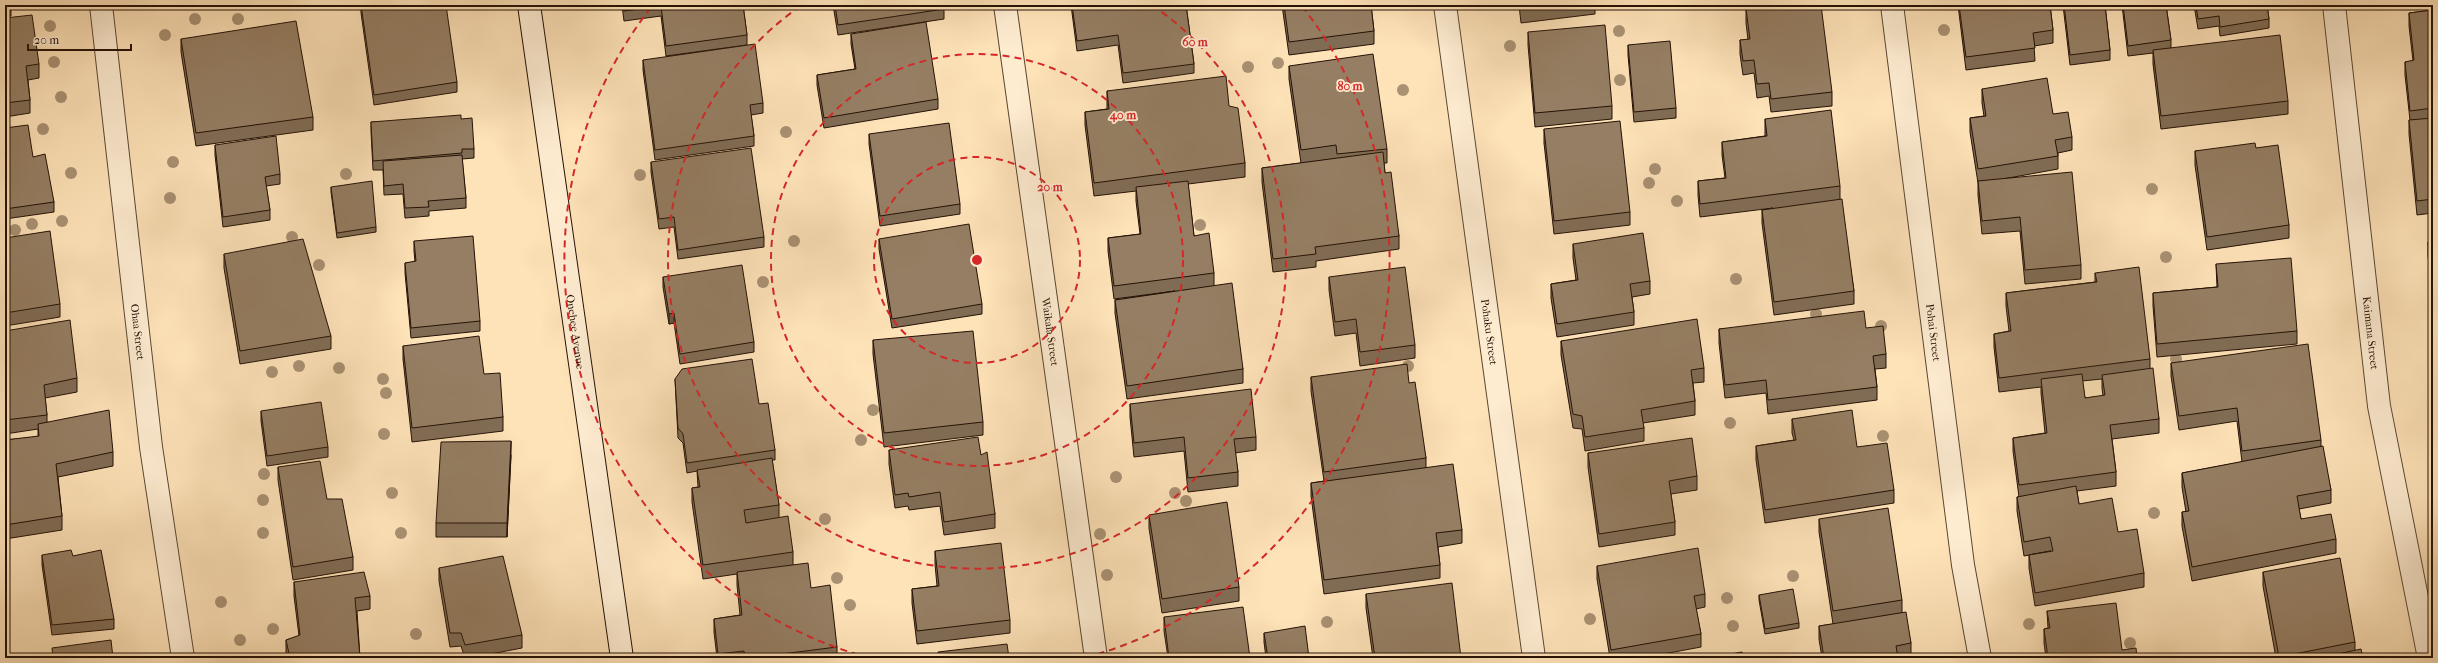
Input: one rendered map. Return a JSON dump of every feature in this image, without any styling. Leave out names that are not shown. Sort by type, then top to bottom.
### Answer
[{"type":"street","name":"Ohaa Street","points":[[101,5],[151,447],[183,658]]},
{"type":"street","name":"Onehee Avenue","points":[[529,5],[622,658]]},
{"type":"street","name":"Waikala Street","points":[[1005,5],[1096,658]]},
{"type":"street","name":"Pohaku Street","points":[[1445,5],[1534,658]]},
{"type":"street","name":"Pohai Street","points":[[1892,5],[1963,565],[1980,658]]},
{"type":"street","name":"Kaimana Street","points":[[2334,5],[2379,406],[2429,658]]},
{"type":"building","points":[[361,5],[446,5],[457,82],[374,95]]},
{"type":"building","points":[[623,5],[743,5],[747,35],[666,46],[661,6],[624,11]]},
{"type":"building","points":[[835,5],[944,5],[944,9],[838,25]]},
{"type":"building","points":[[1072,5],[1186,5],[1194,64],[1123,73],[1118,35],[1077,41]]},
{"type":"building","points":[[1284,5],[1371,5],[1374,31],[1289,42]]},
{"type":"building","points":[[1521,5],[1560,5],[1521,9]]},
{"type":"building","points":[[1785,5],[1821,5],[1832,92],[1771,99],[1769,83],[1757,84],[1754,60],[1743,61],[1740,40],[1750,39],[1746,9]]},
{"type":"building","points":[[1959,5],[2050,5],[2053,30],[2033,33],[2035,48],[1966,57]]},
{"type":"building","points":[[2064,5],[2105,5],[2110,50],[2070,55]]},
{"type":"building","points":[[2123,5],[2166,5],[2171,40],[2128,46]]},
{"type":"building","points":[[2196,5],[2267,5],[2269,19],[2220,27],[2219,16],[2198,19]]},
{"type":"building","points":[[2433,10],[2433,108],[2410,111],[2405,62],[2414,60],[2409,13]]},
{"type":"building","points":[[32,15],[39,64],[26,66],[30,100],[5,103],[5,18]]},
{"type":"building","points":[[296,21],[313,117],[196,133],[181,39]]},
{"type":"building","points":[[926,22],[938,99],[824,118],[817,75],[856,69],[851,34]]},
{"type":"building","points":[[1605,25],[1612,106],[1535,113],[1528,32]]},
{"type":"building","points":[[2280,35],[2288,101],[2161,116],[2153,50]]},
{"type":"building","points":[[1670,41],[1676,108],[1634,112],[1628,45]]},
{"type":"building","points":[[755,44],[763,103],[750,105],[754,136],[655,150],[643,60]]},
{"type":"building","points":[[1373,54],[1387,149],[1337,154],[1336,145],[1301,150],[1289,66]]},
{"type":"building","points":[[1226,76],[1229,106],[1238,108],[1245,163],[1094,183],[1085,112],[1109,109],[1107,91]]},
{"type":"building","points":[[2047,78],[2053,114],[2068,112],[2072,137],[2055,140],[2058,156],[1978,169],[1970,118],[1986,116],[1982,89]]},
{"type":"building","points":[[1831,110],[1840,186],[1700,204],[1698,181],[1726,178],[1722,142],[1767,136],[1765,119]]},
{"type":"building","points":[[461,115],[461,119],[472,118],[474,149],[462,149],[462,153],[373,161],[371,122]]},
{"type":"building","points":[[2433,118],[2433,199],[2417,201],[2409,120]]},
{"type":"building","points":[[1620,121],[1630,212],[1554,221],[1544,129]]},
{"type":"building","points":[[949,123],[960,204],[880,216],[869,134]]},
{"type":"building","points":[[28,125],[33,157],[45,154],[54,202],[5,209],[5,128]]},
{"type":"building","points":[[276,136],[280,174],[265,177],[270,210],[223,217],[215,145]]},
{"type":"building","points":[[2255,143],[2256,148],[2278,145],[2289,225],[2207,237],[2195,151]]},
{"type":"building","points":[[751,148],[764,237],[678,250],[674,217],[659,219],[651,162]]},
{"type":"building","points":[[1383,152],[1385,173],[1391,172],[1399,236],[1315,247],[1316,254],[1273,259],[1262,168]]},
{"type":"building","points":[[462,155],[466,198],[428,201],[429,207],[405,208],[403,184],[384,186],[383,161]]},
{"type":"building","points":[[2072,172],[2081,265],[2025,270],[2020,217],[1982,221],[1978,181]]},
{"type":"building","points":[[372,181],[376,227],[337,233],[331,187]]},
{"type":"building","points":[[1188,181],[1194,236],[1209,233],[1214,273],[1114,286],[1108,238],[1141,234],[1136,187]]},
{"type":"building","points":[[1842,199],[1854,291],[1774,302],[1762,210]]},
{"type":"building","points":[[969,224],[982,304],[892,319],[879,239]]},
{"type":"building","points":[[50,231],[60,304],[5,313],[5,257],[7,256],[5,238]]},
{"type":"building","points":[[1643,233],[1650,281],[1630,284],[1634,312],[1557,324],[1551,284],[1578,280],[1573,244]]},
{"type":"building","points":[[473,236],[480,321],[411,328],[405,263],[416,261],[414,241]]},
{"type":"building","points":[[303,239],[331,336],[240,351],[224,254]]},
{"type":"building","points":[[2433,241],[2433,281],[2428,242]]},
{"type":"building","points":[[2291,258],[2297,331],[2157,344],[2153,293],[2218,287],[2216,264]]},
{"type":"building","points":[[742,265],[754,342],[680,354],[674,313],[669,314],[663,277]]},
{"type":"building","points":[[1405,267],[1415,345],[1360,352],[1356,319],[1335,322],[1329,277]]},
{"type":"building","points":[[2139,267],[2150,359],[1999,378],[1994,334],[2011,331],[2006,293],[2097,282],[2095,273]]},
{"type":"building","points":[[1232,283],[1243,369],[1127,386],[1115,300]]},
{"type":"building","points":[[1864,311],[1866,328],[1883,326],[1886,354],[1873,356],[1877,387],[1768,400],[1766,380],[1725,385],[1719,329]]},
{"type":"building","points":[[1697,319],[1704,368],[1691,370],[1695,401],[1641,410],[1644,428],[1585,437],[1582,416],[1573,414],[1561,341]]},
{"type":"building","points":[[70,320],[77,378],[44,385],[47,415],[5,420],[5,331]]},
{"type":"building","points":[[973,331],[983,422],[884,433],[873,340]]},
{"type":"building","points":[[479,336],[484,374],[500,373],[503,417],[412,428],[403,346]]},
{"type":"building","points":[[2308,344],[2321,440],[2242,451],[2237,408],[2179,416],[2171,363]]},
{"type":"building","points":[[752,359],[759,404],[768,403],[775,450],[687,463],[683,434],[678,428],[675,379],[682,369]]},
{"type":"building","points":[[1407,364],[1409,383],[1415,382],[1426,458],[1324,472],[1311,377]]},
{"type":"building","points":[[2153,368],[2159,419],[2110,425],[2116,472],[2019,485],[2013,438],[2047,433],[2041,379],[2082,374],[2085,398],[2105,395],[2102,375]]},
{"type":"building","points":[[1251,389],[1256,437],[1234,439],[1238,472],[1188,478],[1184,437],[1134,443],[1130,404]]},
{"type":"building","points":[[321,402],[328,447],[267,456],[261,411]]},
{"type":"building","points":[[109,410],[113,452],[56,464],[62,516],[5,525],[5,440],[39,436],[38,424]]},
{"type":"building","points":[[1852,410],[1857,447],[1887,443],[1894,490],[1765,510],[1756,446],[1796,440],[1792,419]]},
{"type":"building","points":[[978,437],[981,455],[987,452],[995,514],[944,522],[940,492],[909,497],[908,493],[895,495],[889,450]]},
{"type":"building","points":[[1692,438],[1697,476],[1669,481],[1675,522],[1599,534],[1588,453]]},
{"type":"building","points":[[511,441],[507,523],[436,523],[441,442]]},
{"type":"building","points":[[2323,446],[2331,490],[2297,496],[2301,519],[2331,514],[2336,539],[2192,567],[2182,512],[2189,511],[2182,473]]},
{"type":"building","points":[[772,458],[779,505],[744,510],[746,523],[788,516],[793,552],[703,565],[692,488],[700,487],[697,470]]},
{"type":"building","points":[[320,461],[327,499],[342,499],[353,557],[293,567],[278,467]]},
{"type":"building","points":[[1453,464],[1462,530],[1436,533],[1440,565],[1324,580],[1311,483]]},
{"type":"building","points":[[2076,486],[2079,504],[2112,498],[2118,532],[2137,529],[2144,573],[2035,593],[2029,555],[2053,551],[2050,537],[2024,542],[2017,497]]},
{"type":"building","points":[[1227,502],[1239,587],[1162,599],[1149,515]]},
{"type":"building","points":[[1888,508],[1902,600],[1833,611],[1819,519]]},
{"type":"building","points":[[1001,543],[1010,620],[917,631],[912,589],[939,586],[935,551]]},
{"type":"building","points":[[1698,548],[1705,594],[1694,596],[1701,634],[1611,650],[1597,566]]},
{"type":"building","points":[[71,550],[73,556],[101,550],[114,619],[52,625],[42,555]]},
{"type":"building","points":[[503,556],[522,635],[465,645],[461,633],[450,633],[439,568]]},
{"type":"building","points":[[2340,558],[2355,642],[2279,657],[2263,572]]},
{"type":"building","points":[[808,563],[811,588],[830,585],[837,647],[750,658],[745,658],[744,651],[718,654],[714,619],[742,615],[737,572]]},
{"type":"building","points":[[364,572],[370,596],[355,598],[360,658],[290,658],[286,640],[300,635],[294,582]]},
{"type":"building","points":[[1452,583],[1461,658],[1375,658],[1366,594]]},
{"type":"building","points":[[1793,589],[1799,623],[1765,629],[1759,595]]},
{"type":"building","points":[[2116,603],[2122,650],[2136,648],[2137,658],[2048,658],[2044,629],[2050,628],[2047,611]]},
{"type":"building","points":[[1243,607],[1250,658],[1169,658],[1164,617]]},
{"type":"building","points":[[1906,612],[1911,643],[1896,646],[1898,658],[1824,658],[1819,626]]},
{"type":"building","points":[[1305,626],[1309,658],[1268,658],[1264,633]]},
{"type":"building","points":[[111,640],[113,658],[53,658],[52,648]]},
{"type":"building","points":[[1007,644],[1009,658],[938,658],[938,652]]},
{"type":"building","points":[[2361,649],[2363,658],[2319,658]]},
{"type":"building","points":[[1742,652],[1743,658],[1708,658]]}]
